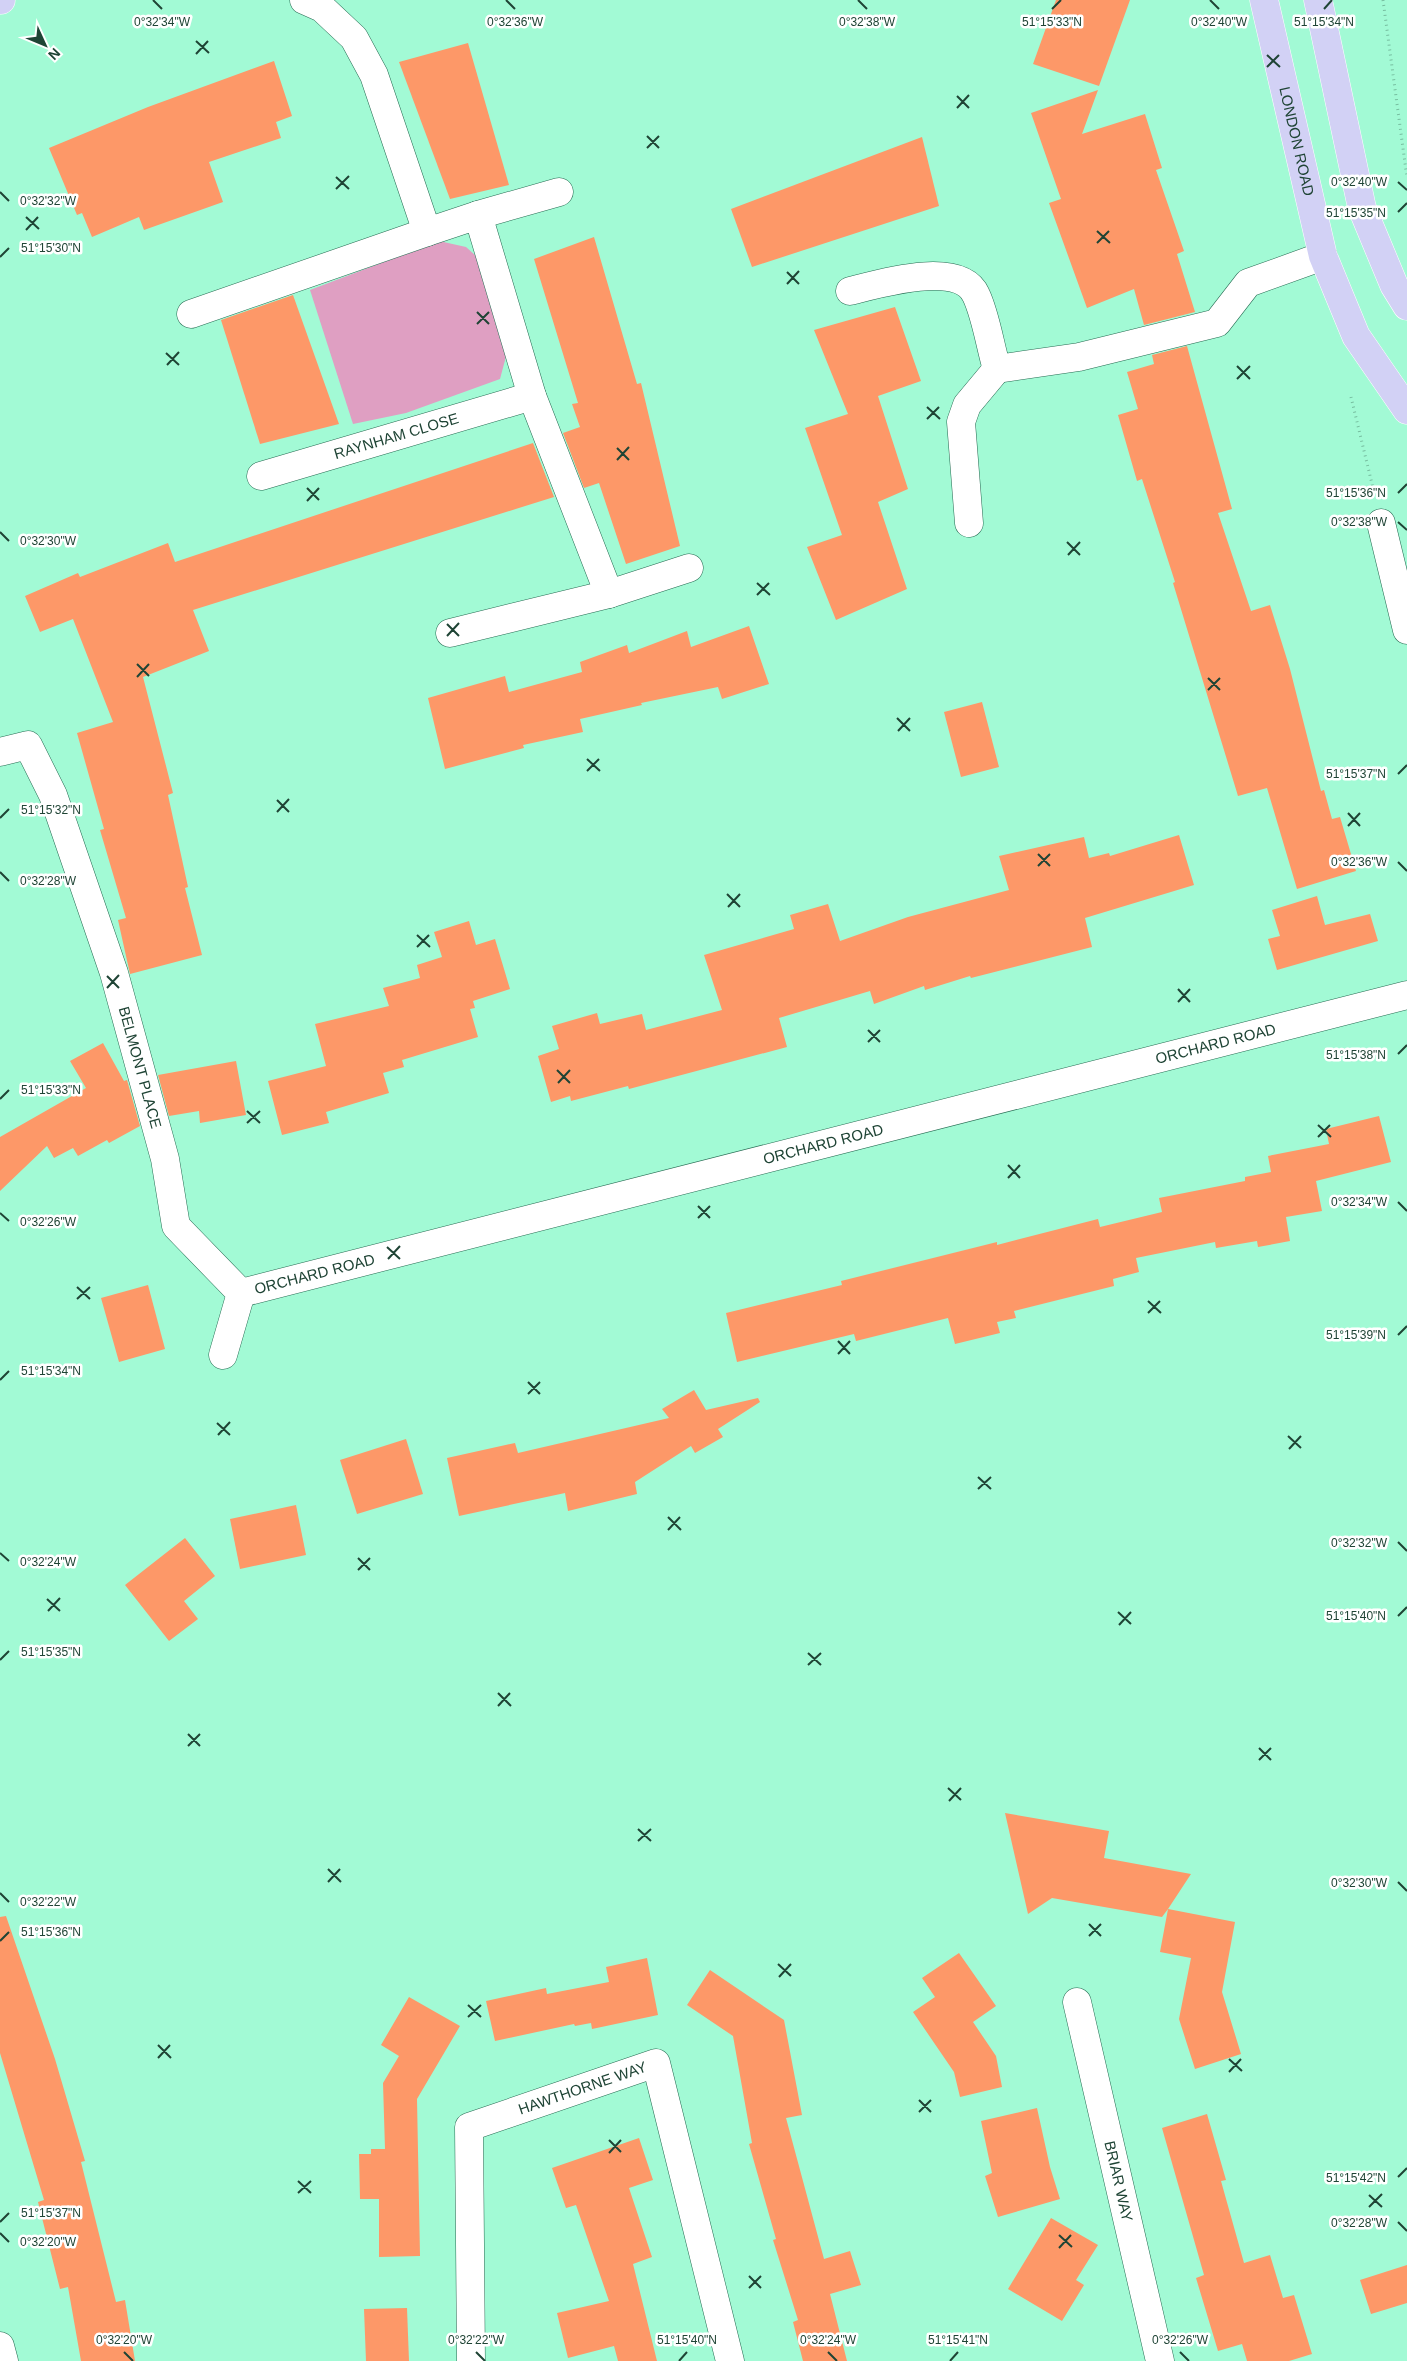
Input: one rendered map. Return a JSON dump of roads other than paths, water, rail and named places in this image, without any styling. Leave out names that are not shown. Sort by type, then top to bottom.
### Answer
[{"type":"main road","name":"LONDON ROAD","points":[[1264,0],[1323,256],[1356,336],[1407,410]]},
{"type":"main road","points":[[1318,0],[1362,208],[1394,285],[1407,306]]},
{"type":"street","points":[[304,0],[322,8],[354,38],[374,75],[427,232]]},
{"type":"street","points":[[191,314],[478,215],[559,192]]},
{"type":"street","points":[[478,215],[532,396],[609,594]]},
{"type":"street","points":[[969,523],[961,422],[967,405],[997,369],[1079,357],[1217,323],[1248,283],[1323,256]]},
{"type":"street","points":[[850,291],[908,276],[946,277],[966,282],[976,294],[997,369]]},
{"type":"street","name":"RAYNHAM CLOSE","points":[[261,476],[532,396]]},
{"type":"street","points":[[1381,523],[1407,630]]},
{"type":"street","points":[[450,633],[609,594],[689,568]]},
{"type":"street","name":"BELMONT PLACE","points":[[0,752],[28,745],[53,795],[114,973],[165,1159],[176,1226]]},
{"type":"street","name":"ORCHARD ROAD","points":[[241,1293],[1407,996]]},
{"type":"street","name":"ORCHARD ROAD","points":[[176,1226],[241,1293]]},
{"type":"street","name":"ORCHARD ROAD","points":[[223,1355],[241,1293]]},
{"type":"street","name":"BRIAR WAY","points":[[1077,2002],[1160,2361]]},
{"type":"street","name":"HAWTHORNE WAY","points":[[470,2361],[469,2127],[656,2063],[730,2361]]},
{"type":"street","points":[[0,2346],[4,2361]]}]
